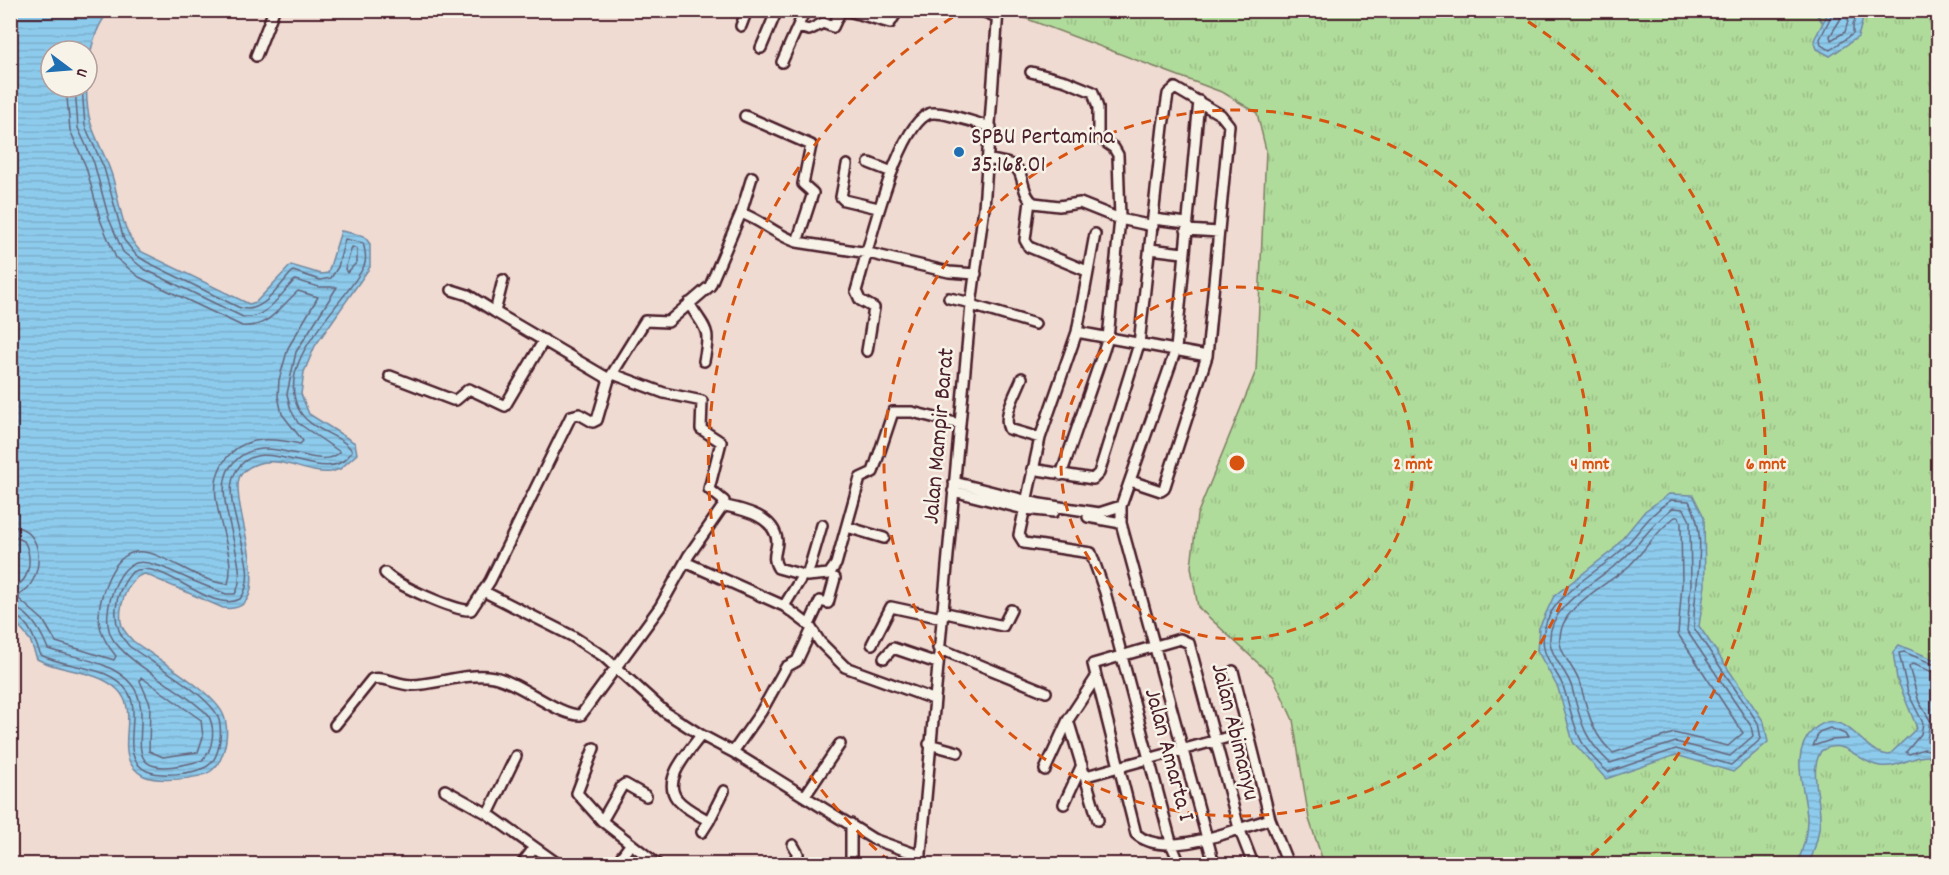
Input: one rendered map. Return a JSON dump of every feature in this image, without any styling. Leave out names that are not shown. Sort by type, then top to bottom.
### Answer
[{"type":"street","points":[[256,56],[274,10]]},
{"type":"street","points":[[741,26],[747,10]]},
{"type":"street","points":[[762,48],[777,10]]},
{"type":"street","points":[[782,62],[805,10]]},
{"type":"street","points":[[798,27],[809,30],[823,23],[833,27],[843,10],[890,23],[898,10]]},
{"type":"street","points":[[980,10],[997,14]]},
{"type":"street","name":"Jalan Mampir Barat","points":[[921,860],[933,699],[971,304],[991,127],[997,14]]},
{"type":"street","points":[[1031,72],[1066,81],[1093,92],[1098,108],[1098,137],[1114,148],[1118,155],[1120,219],[1108,338],[1061,475]]},
{"type":"street","points":[[1032,469],[1093,479],[1098,477],[1139,344],[1168,94],[1175,88],[1221,115],[1229,124],[1208,356],[1164,489],[1161,491],[1131,481]]},
{"type":"street","points":[[1198,101],[1176,349],[1121,506],[1121,523],[1214,864]]},
{"type":"street","points":[[867,351],[874,308],[860,300],[856,291],[868,253],[878,208],[892,172],[916,126],[929,114],[936,112],[991,127]]},
{"type":"street","points":[[745,116],[811,145],[803,184],[813,193],[797,242]]},
{"type":"street","points":[[987,159],[1012,165],[1019,170],[1030,201],[1025,240],[1029,247],[1087,271]]},
{"type":"street","points":[[869,163],[892,172]]},
{"type":"street","points":[[847,165],[841,196],[844,200],[878,208]]},
{"type":"street","points":[[385,573],[390,579],[431,599],[471,610],[483,591],[571,416],[579,414],[593,422],[597,420],[611,377],[645,321],[668,322],[710,286],[741,213],[752,177]]},
{"type":"street","points":[[1030,201],[1059,206],[1080,203],[1120,219],[1219,232]]},
{"type":"street","points":[[741,213],[752,217],[771,231],[797,242],[868,253],[949,272],[976,274]]},
{"type":"street","points":[[1025,505],[1040,438],[1077,332],[1095,234]]},
{"type":"street","points":[[1150,249],[1183,253]]},
{"type":"street","points":[[495,312],[504,280]]},
{"type":"street","points":[[335,725],[372,679],[377,677],[398,685],[411,685],[474,676],[494,677],[561,710],[581,715],[660,607],[685,562],[723,508],[724,501],[709,489],[722,442],[701,429],[702,401],[664,393],[611,377],[468,295],[452,290]]},
{"type":"street","points":[[949,298],[1035,324]]},
{"type":"street","points":[[689,303],[708,329],[704,362]]},
{"type":"street","points":[[1077,332],[1208,356]]},
{"type":"street","points":[[390,376],[453,400],[470,389],[506,406],[544,340]]},
{"type":"street","points":[[1023,378],[1011,405],[1007,425],[1009,429],[1040,438]]},
{"type":"street","points":[[723,508],[744,510],[767,522],[774,530],[777,543],[773,555],[778,568],[805,576],[828,574],[832,571],[847,527],[860,478],[873,472],[893,412],[912,412],[960,424]]},
{"type":"street","points":[[954,486],[1025,505],[1099,516],[1121,523]]},
{"type":"street","name":"Jalan Amarta I","points":[[1025,505],[1019,535],[1024,543],[1091,553],[1105,592],[1172,846],[1180,864]]},
{"type":"street","points":[[1099,516],[1121,506]]},
{"type":"street","points":[[784,606],[805,576],[822,525]]},
{"type":"street","points":[[847,527],[884,538]]},
{"type":"street","points":[[685,562],[784,606],[810,628],[845,667],[933,699]]},
{"type":"street","points":[[734,752],[761,712],[786,667],[797,661],[820,602],[828,603],[835,578]]},
{"type":"street","points":[[483,591],[572,636],[617,667],[665,712],[701,735],[734,752],[873,839],[921,860]]},
{"type":"street","points":[[872,644],[891,608],[1003,626],[1011,610]]},
{"type":"street","name":"Jalan Abimanyu","points":[[1155,645],[1180,639],[1189,642],[1239,828],[1253,864]]},
{"type":"street","points":[[1155,645],[1093,664],[1136,834],[1145,840],[1172,846],[1269,819]]},
{"type":"street","points":[[884,658],[893,648],[937,663]]},
{"type":"street","points":[[938,648],[1046,692]]},
{"type":"street","points":[[1233,671],[1269,819],[1288,864]]},
{"type":"street","points":[[1045,770],[1068,720],[1095,679]]},
{"type":"street","points":[[1068,720],[1098,820]]},
{"type":"street","points":[[1086,776],[1247,732]]},
{"type":"street","points":[[701,735],[674,775],[672,783],[678,800],[708,821]]},
{"type":"street","points":[[805,796],[840,744]]},
{"type":"street","points":[[929,744],[958,752]]},
{"type":"street","points":[[594,748],[576,790],[579,796],[602,821],[657,864]]},
{"type":"street","points":[[488,814],[516,756]]},
{"type":"street","points":[[1064,804],[1082,765]]},
{"type":"street","points":[[602,821],[625,784],[646,796]]},
{"type":"street","points":[[445,790],[488,814],[558,864]]},
{"type":"street","points":[[702,832],[724,791]]},
{"type":"street","points":[[851,824],[851,864]]},
{"type":"street","points":[[616,864],[630,845]]},
{"type":"street","points":[[792,864],[798,854],[793,845]]},
{"type":"street","points":[[522,864],[534,848]]},
{"type":"green space","points":[[1011,10],[1938,11],[1938,864],[1324,864],[1309,819],[1293,720],[1273,677],[1198,607],[1191,567],[1197,515],[1256,371],[1266,150],[1257,113],[1224,93],[1011,13]]},
{"type":"water","points":[[10,11],[110,11],[102,21],[95,39],[39,39],[39,99],[87,99],[91,124],[111,172],[125,227],[140,251],[249,304],[256,302],[291,265],[321,274],[328,273],[341,231],[364,236],[370,244],[370,267],[315,346],[304,372],[301,394],[309,414],[355,443],[357,454],[340,469],[331,472],[312,471],[283,463],[264,462],[246,469],[241,474],[238,489],[240,509],[250,555],[252,577],[250,594],[241,606],[223,608],[145,574],[139,576],[128,587],[121,611],[122,626],[125,632],[133,641],[206,694],[222,712],[225,719],[226,743],[223,752],[216,766],[205,774],[167,779],[144,776],[134,768],[128,758],[128,711],[125,700],[118,690],[100,678],[57,667],[37,659],[30,640],[11,617],[11,587],[15,557],[10,546]]},
{"type":"water","points":[[1829,11],[1865,11],[1858,37],[1830,56],[1817,49],[1814,40]]},
{"type":"water","points":[[1669,494],[1693,495],[1704,517],[1705,585],[1699,626],[1764,722],[1768,742],[1733,772],[1676,755],[1606,779],[1573,742],[1558,688],[1537,650],[1539,628],[1554,596],[1613,550],[1645,511]]},
{"type":"water","points":[[1899,645],[1938,661],[1938,758],[1923,756],[1895,765],[1880,766],[1872,764],[1845,748],[1830,747],[1821,751],[1815,775],[1820,809],[1818,835],[1809,864],[1797,864],[1804,842],[1807,819],[1800,773],[1801,750],[1813,730],[1829,722],[1842,724],[1873,749],[1889,755],[1917,728],[1897,679],[1893,652]]},
{"type":"waterway","points":[[1813,10],[1822,21]]},
{"type":"place","name":"SPBU Pertamina 35.168.01","points":[[959,152]]}]
